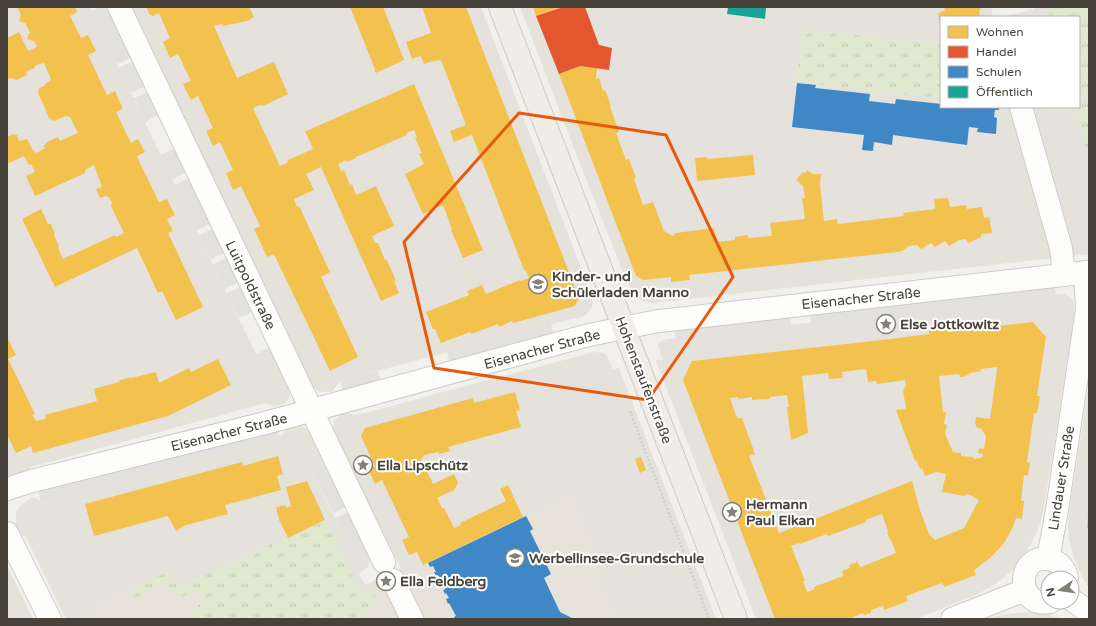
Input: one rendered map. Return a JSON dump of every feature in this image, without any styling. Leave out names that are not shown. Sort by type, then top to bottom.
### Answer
[{"type":"main road","name":"Hohenstaufenstraße","points":[[500,7],[736,619]]},
{"type":"street","name":"Luitpoldstraße","points":[[119,7],[412,619]]},
{"type":"street","name":"Lindauer Straße","points":[[1021,108],[1061,248],[1080,273],[1087,309],[1057,510],[1048,559]]},
{"type":"street","name":"Eisenacher Straße","points":[[7,490],[32,481],[312,411],[577,338],[624,328],[669,320],[1080,273]]},
{"type":"street","points":[[7,533],[50,619]]},
{"type":"street","points":[[1040,602],[1034,600],[1025,590],[1024,577],[1026,570],[1035,561],[1048,559],[1055,561],[1064,570]]},
{"type":"street","points":[[952,619],[1025,590]]},
{"type":"street","points":[[1080,606],[1089,612]]},
{"type":"path","points":[[628,405],[709,619]]},
{"type":"highlighted area","points":[[519,113],[666,135],[733,277],[648,400],[434,368],[404,242]]},
{"type":"shaded area","points":[[7,7],[90,7],[256,354],[271,347],[291,390],[289,398],[284,404],[274,407],[265,403],[31,467],[25,474],[7,478]]},
{"type":"shaded area","points":[[100,7],[108,7],[132,57],[117,64],[92,11]]},
{"type":"shaded area","points":[[131,7],[481,7],[589,289],[593,303],[590,310],[583,317],[340,381],[332,392],[318,391],[309,381]]},
{"type":"shaded area","points":[[520,7],[991,7],[993,16],[940,16],[940,108],[1080,108],[1080,16],[1007,16],[1034,9],[1034,7],[1089,7],[1089,254],[652,303],[644,302],[634,297],[627,282]]},
{"type":"shaded area","points":[[134,61],[146,86],[131,93],[119,68]]},
{"type":"shaded area","points":[[149,91],[160,114],[145,122],[134,98]]},
{"type":"shaded area","points":[[725,92],[726,142],[691,143],[691,152],[637,155],[617,97]]},
{"type":"shaded area","points":[[176,148],[187,172],[172,179],[161,155]]},
{"type":"shaded area","points":[[190,178],[212,223],[197,230],[175,185]]},
{"type":"shaded area","points":[[214,228],[226,252],[211,259],[199,235]]},
{"type":"shaded area","points":[[228,257],[240,281],[225,289],[213,264]]},
{"type":"shaded area","points":[[1054,280],[1056,297],[811,324],[809,308]]},
{"type":"shaded area","points":[[242,286],[254,311],[239,318],[227,293]]},
{"type":"shaded area","points":[[1064,294],[1071,298],[1075,311],[1044,508],[1035,536],[1014,569],[997,583],[978,594],[916,619],[756,619],[656,361],[663,359],[658,347],[661,341],[667,339]]},
{"type":"shaded area","points":[[789,310],[791,327],[676,340],[674,324]]},
{"type":"shaded area","points":[[551,324],[555,340],[451,368],[447,352]]},
{"type":"shaded area","points":[[594,352],[604,353],[608,357],[612,369],[619,368],[716,619],[66,619],[25,535],[19,536],[16,527],[16,514],[18,509],[26,501],[32,498],[35,498],[41,502],[280,437],[287,429],[302,426],[311,431],[327,464],[312,471],[353,556],[368,550],[370,559],[368,567],[359,574],[365,585],[401,568],[333,432],[335,420],[340,415],[347,413],[357,415]]},
{"type":"shaded area","points":[[378,371],[383,387],[345,397],[340,381]]},
{"type":"shaded area","points":[[572,373],[579,392],[600,385],[634,475],[582,494],[549,403],[566,397],[559,377]]},
{"type":"shaded area","points":[[1089,384],[1089,588],[1081,575],[1069,540],[1069,512]]},
{"type":"shaded area","points":[[276,423],[280,437],[41,502],[37,487]]},
{"type":"shaded area","points":[[327,464],[347,506],[333,513],[312,471]]},
{"type":"shaded area","name":"Werbellinsee-Grundschule","points":[[573,496],[600,582],[614,619],[99,619],[93,608],[169,571],[178,588],[325,519],[362,595],[523,517]]},
{"type":"shaded area","points":[[350,511],[368,550],[353,557],[335,518]]},
{"type":"shaded area","points":[[7,567],[15,582],[33,619],[7,619]]},
{"type":"shaded area","points":[[1029,612],[1065,619],[985,619],[1005,614]]},
{"type":"green space","points":[[1047,7],[1089,7],[1089,159],[1075,108],[1080,108],[1080,16],[1050,16]]},
{"type":"green space","points":[[802,29],[940,45],[940,79],[938,98],[796,82]]},
{"type":"green space","points":[[325,519],[362,595],[372,590],[379,604],[368,607],[366,612],[369,619],[186,619],[187,616],[204,600],[201,589],[182,597],[173,594],[163,583],[142,595],[138,603],[131,589],[169,571],[178,588]]},
{"type":"building: Wohnen","points":[[17,7],[75,7],[77,12],[70,16],[81,38],[88,35],[96,51],[88,55],[107,95],[115,91],[123,109],[116,112],[131,143],[138,139],[145,152],[137,156],[139,161],[159,202],[167,199],[175,215],[167,219],[173,231],[168,233],[203,307],[176,320],[162,291],[158,293],[137,248],[55,287],[22,219],[41,209],[48,224],[51,224],[63,259],[115,235],[116,237],[124,233],[111,206],[112,203],[109,197],[106,196],[100,198],[96,189],[102,187],[94,165],[85,170],[85,173],[35,196],[26,176],[35,172],[31,164],[29,165],[24,156],[9,163],[7,161],[7,137],[14,134],[17,135],[19,141],[27,139],[32,149],[36,153],[45,148],[44,146],[47,142],[58,137],[60,141],[78,133],[70,117],[66,116],[54,121],[49,118],[38,93],[39,88],[44,86],[51,79],[44,63],[36,65],[34,68],[26,72],[27,75],[17,80],[10,78],[7,80],[7,38],[19,32],[28,51],[37,47],[34,41],[27,39],[30,32],[25,23],[19,21],[21,15]]},
{"type":"building: Wohnen","points":[[146,7],[249,7],[254,17],[247,21],[223,26],[222,24],[214,26],[237,78],[274,62],[288,94],[263,106],[260,105],[253,108],[280,166],[287,163],[288,160],[313,149],[304,129],[306,131],[414,84],[483,250],[463,258],[451,230],[452,229],[443,205],[423,214],[405,174],[424,164],[419,154],[422,153],[415,138],[417,137],[414,130],[406,133],[407,135],[356,158],[347,162],[346,160],[338,164],[341,171],[344,170],[356,195],[376,186],[394,226],[372,236],[375,243],[378,243],[396,280],[394,281],[399,293],[381,301],[321,167],[306,174],[314,190],[294,199],[297,207],[299,206],[330,272],[321,277],[358,357],[330,371],[274,254],[267,257],[254,229],[260,226],[241,186],[233,190],[226,173],[233,170],[220,142],[213,146],[206,131],[213,128],[198,96],[191,100],[183,84],[191,81],[178,54],[170,58],[163,42],[170,38],[159,13],[153,16],[150,15]]},
{"type":"building: Wohnen","points":[[350,7],[383,7],[404,60],[376,73]]},
{"type":"building: Wohnen","points":[[422,7],[466,7],[579,298],[575,306],[513,323],[512,321],[499,327],[498,324],[471,334],[470,332],[441,343],[426,312],[469,295],[467,291],[482,285],[486,294],[520,280],[529,278],[524,270],[472,135],[454,142],[450,131],[466,125],[441,60],[424,64],[421,56],[412,59],[406,42],[431,33]]},
{"type":"building: Wohnen","points":[[533,7],[562,7],[536,16]]},
{"type":"building: Wohnen","points":[[944,7],[981,7],[979,12],[980,16],[940,16],[940,23],[938,14],[945,11]]},
{"type":"building: Wohnen","points":[[580,66],[597,68],[596,79],[599,78],[603,91],[605,90],[611,106],[610,107],[619,132],[616,133],[626,160],[629,159],[643,205],[653,202],[664,231],[673,236],[676,233],[714,228],[717,242],[735,240],[735,237],[748,235],[748,238],[772,236],[770,223],[805,219],[802,198],[805,198],[803,186],[796,180],[803,172],[805,173],[807,170],[813,174],[821,174],[820,185],[824,221],[837,219],[838,224],[904,216],[903,213],[935,209],[934,199],[948,198],[950,207],[966,205],[967,209],[982,207],[984,218],[989,217],[992,233],[981,234],[981,237],[968,243],[966,239],[959,240],[949,246],[945,241],[935,247],[931,243],[921,249],[917,245],[909,246],[902,251],[897,252],[689,275],[690,280],[671,282],[671,277],[643,280],[636,276],[559,74]]},
{"type":"building: Wohnen","points":[[753,155],[755,175],[697,181],[695,158],[707,157],[707,159]]},
{"type":"building: Wohnen","points":[[1033,322],[1046,337],[1037,396],[1040,396],[1037,413],[1034,413],[1027,462],[1030,463],[1028,475],[1024,475],[1021,501],[1024,501],[1022,519],[1016,518],[1004,543],[990,558],[974,570],[976,575],[944,587],[942,583],[906,596],[908,601],[884,610],[883,606],[871,610],[871,613],[864,615],[862,613],[849,619],[775,619],[683,380],[692,361],[891,339],[929,334],[929,330],[947,328],[948,332]],"holes":[[[997,367],[990,419],[976,417],[975,424],[978,428],[981,428],[986,436],[984,449],[979,448],[978,453],[983,454],[983,457],[974,459],[973,457],[961,456],[961,453],[953,452],[945,434],[947,425],[944,424],[946,412],[943,412],[939,376],[959,374],[960,377],[963,377],[970,373],[981,371],[980,369]],[[866,369],[868,382],[876,381],[877,384],[905,380],[906,386],[903,390],[906,409],[896,410],[915,461],[916,460],[920,469],[922,468],[925,476],[936,472],[946,474],[942,492],[965,496],[966,494],[979,500],[964,528],[935,540],[929,534],[920,510],[912,481],[779,533],[749,456],[755,454],[742,418],[737,418],[730,398],[738,397],[738,399],[752,397],[752,400],[770,399],[770,397],[787,395],[791,440],[808,433],[802,376],[828,373],[829,379],[843,378],[842,372]],[[882,514],[888,531],[887,532],[896,553],[861,567],[857,560],[856,563],[849,565],[850,568],[842,571],[843,576],[814,587],[815,589],[807,592],[803,581],[805,581],[791,546],[827,534],[828,536],[866,522],[865,520]]]},
{"type":"building: Wohnen","points":[[7,337],[16,355],[8,359],[35,414],[32,415],[36,421],[46,419],[45,415],[97,401],[94,389],[119,382],[120,380],[156,372],[159,383],[189,368],[191,372],[218,359],[231,385],[168,416],[33,453],[31,446],[16,453],[7,435]]},
{"type":"building: Wohnen","points":[[515,392],[520,410],[516,411],[521,427],[448,447],[450,451],[439,454],[439,452],[424,455],[420,461],[433,484],[454,474],[458,483],[454,490],[437,498],[454,528],[461,525],[460,523],[506,501],[500,489],[508,485],[523,517],[423,565],[417,552],[409,555],[402,540],[409,537],[382,480],[375,484],[368,469],[375,466],[361,436],[365,428],[473,398],[474,403]]},
{"type":"building: Wohnen","points":[[278,456],[283,474],[277,476],[281,490],[225,505],[228,514],[186,525],[176,531],[168,516],[94,536],[85,504],[242,462],[243,466]]},
{"type":"building: Wohnen","points":[[641,457],[646,470],[640,473],[635,459]]},
{"type":"building: Wohnen","points":[[307,481],[325,520],[288,538],[279,520],[276,507],[286,505],[286,508],[291,506],[286,487]]},
{"type":"building: Wohnen","points":[[1088,515],[1089,528],[1087,528]]},
{"type":"building: Handel","points":[[563,7],[585,7],[599,45],[612,48],[609,70],[580,66],[559,74],[536,16]]},
{"type":"building: Schulen","points":[[797,83],[816,85],[815,88],[870,94],[869,101],[895,104],[896,99],[940,104],[940,108],[999,108],[999,110],[995,110],[994,117],[997,118],[996,134],[977,132],[978,128],[969,127],[967,145],[893,135],[892,145],[874,142],[873,151],[862,150],[864,135],[792,127]]},
{"type":"building: Schulen","points":[[526,516],[533,529],[530,531],[551,574],[544,578],[560,612],[574,619],[455,619],[454,617],[456,616],[449,603],[448,604],[446,599],[449,598],[443,590],[445,590],[443,585],[439,587],[437,582],[440,580],[438,575],[436,576],[433,566],[430,567],[428,563]]},
{"type":"building: Öffentlich","points":[[728,7],[766,7],[765,19],[727,14]]},
{"type":"place","name":"Kinder- und Schülerladen Manno","points":[[538,284]]},
{"type":"place","name":"Else Jottkowitz","points":[[886,324]]},
{"type":"place","name":"Ella Lipschütz","points":[[363,465]]},
{"type":"place","name":"Hermann Paul Elkan","points":[[732,512]]},
{"type":"place","name":"Werbellinsee-Grundschule","points":[[515,558]]},
{"type":"place","name":"Ella Feldberg","points":[[386,581]]}]
